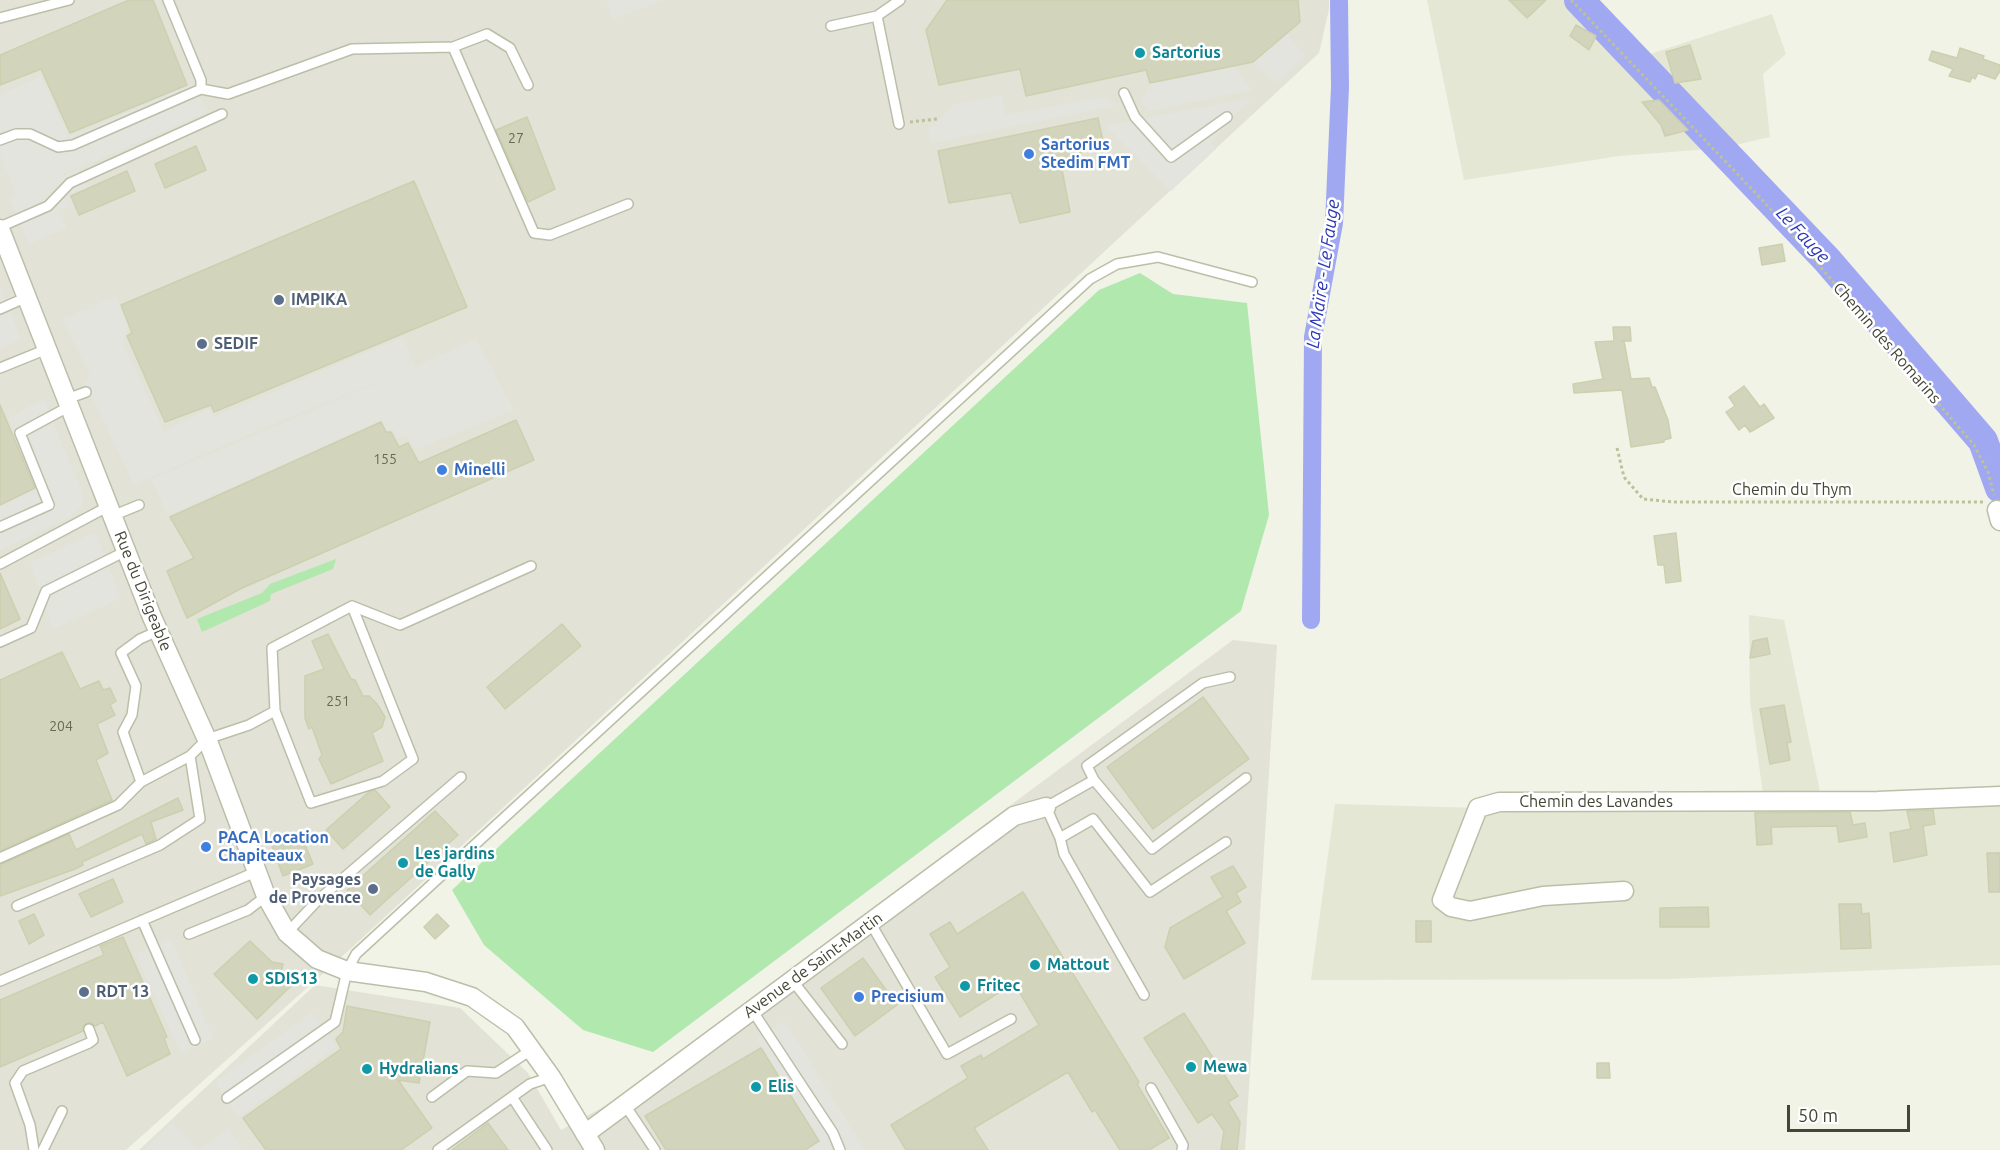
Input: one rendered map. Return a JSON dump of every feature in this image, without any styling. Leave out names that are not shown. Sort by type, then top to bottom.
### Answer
[{"type":"street","name":"Rue du Dirigeable","points":[[0,228],[158,631],[207,739],[266,896],[287,933],[317,959],[347,971],[426,982],[472,997],[515,1027],[551,1077],[595,1150]]},
{"type":"street","name":"Chemin des Lavandes","points":[[1624,891],[1543,896],[1470,911],[1451,908],[1442,900],[1478,808],[1499,802],[1878,801],[2000,796]]},
{"type":"street","name":"Avenue de Saint-Martin","points":[[585,1134],[1014,816],[1046,807]]},
{"type":"lane","points":[[0,18],[69,0]]},
{"type":"lane","points":[[168,0],[201,80],[201,89]]},
{"type":"lane","points":[[831,26],[877,16],[900,0]]},
{"type":"lane","points":[[877,16],[899,124]]},
{"type":"lane","points":[[0,140],[16,134],[30,134],[58,147],[73,145],[201,89],[228,94],[352,49],[453,47],[487,34],[510,48],[528,86]]},
{"type":"lane","points":[[453,47],[534,233],[550,235],[628,204]]},
{"type":"lane","points":[[1124,93],[1136,117],[1171,157],[1227,117]]},
{"type":"lane","points":[[0,228],[48,206],[70,183],[222,114]]},
{"type":"lane","points":[[227,1098],[334,1022],[347,971],[356,954],[1090,279],[1117,264],[1158,257],[1252,282]]},
{"type":"lane","points":[[0,309],[27,297]]},
{"type":"lane","points":[[0,368],[47,349]]},
{"type":"lane","points":[[0,527],[49,505],[20,433],[86,392]]},
{"type":"lane","points":[[0,564],[111,511],[139,505]]},
{"type":"lane","points":[[0,642],[31,628],[46,591],[126,551]]},
{"type":"lane","points":[[352,606],[413,759],[383,781],[311,804],[275,711],[272,648],[352,606],[400,625],[531,566]]},
{"type":"lane","points":[[141,782],[123,732],[132,715],[136,686],[121,652],[140,639],[158,631]]},
{"type":"lane","points":[[1230,677],[1203,683],[1087,766],[1094,780],[1152,849],[1246,778]]},
{"type":"lane","points":[[0,858],[118,805],[141,782],[190,756],[207,739],[249,725],[275,711]]},
{"type":"lane","points":[[17,906],[160,845],[200,819],[190,756]]},
{"type":"lane","points":[[287,933],[318,900],[461,777]]},
{"type":"lane","points":[[1094,780],[1046,807],[1060,838],[1064,854],[1144,995]]},
{"type":"lane","points":[[1060,838],[1093,819],[1150,892],[1226,842]]},
{"type":"lane","points":[[0,981],[258,871]]},
{"type":"lane","points":[[189,934],[248,910],[266,896]]},
{"type":"lane","points":[[142,920],[195,1040]]},
{"type":"lane","points":[[871,924],[947,1053],[1011,1019]]},
{"type":"lane","points":[[792,980],[842,1044]]},
{"type":"lane","points":[[752,1010],[833,1133],[840,1150]]},
{"type":"lane","points":[[34,1150],[30,1125],[15,1083],[23,1071],[89,1043],[93,1040],[89,1029]]},
{"type":"lane","points":[[432,1096],[466,1071],[496,1073],[531,1050]]},
{"type":"lane","points":[[438,1150],[530,1084],[551,1077]]},
{"type":"lane","points":[[1150,1088],[1183,1145],[1182,1150]]},
{"type":"lane","points":[[512,1097],[547,1150]]},
{"type":"lane","points":[[626,1105],[655,1150]]},
{"type":"lane","points":[[43,1150],[62,1111]]},
{"type":"path","name":"Chemin des Romarins","points":[[1570,0],[1766,204],[1974,445],[1988,472],[1999,515]]},
{"type":"path","points":[[899,124],[937,119]]},
{"type":"path","name":"Chemin du Thym","points":[[1617,448],[1624,477],[1643,499],[1673,502],[1983,502],[1999,515]]},
{"type":"shaded area","points":[[0,0],[1329,0],[1329,9],[1319,53],[348,951],[126,1150],[0,1150]]},
{"type":"shaded area","points":[[606,0],[664,0],[613,19]]},
{"type":"shaded area","points":[[1427,0],[1587,0],[1641,57],[1772,14],[1786,54],[1763,74],[1770,137],[1722,148],[1619,156],[1464,180]]},
{"type":"shaded area","points":[[1286,33],[1306,56],[1277,84],[1253,62]]},
{"type":"shaded area","points":[[1234,66],[1252,90],[1150,111],[1141,103],[1150,83]]},
{"type":"shaded area","points":[[41,76],[69,137],[192,84],[208,112],[32,188],[80,169],[87,187],[68,195],[72,205],[60,211],[67,228],[29,244],[9,199],[16,195],[0,155],[0,95]]},
{"type":"shaded area","points":[[1002,95],[1004,115],[1105,97],[1115,106],[931,143],[928,130],[955,104]]},
{"type":"shaded area","points":[[1251,98],[1211,143],[1216,149],[1171,191],[1105,126]]},
{"type":"shaded area","points":[[0,285],[21,339],[0,349]]},
{"type":"shaded area","points":[[117,296],[128,326],[123,343],[164,431],[209,409],[214,417],[403,337],[415,367],[476,339],[514,410],[415,450],[406,435],[397,439],[393,429],[387,431],[382,420],[168,516],[151,479],[411,369],[263,428],[134,485],[85,383],[90,375],[62,319]]},
{"type":"shaded area","points":[[44,399],[84,497],[81,507],[70,517],[0,550],[0,505],[38,487],[8,418]]},
{"type":"shaded area","points":[[95,532],[121,598],[53,629],[30,563]]},
{"type":"shaded area","points":[[1749,615],[1784,620],[1822,801],[2000,796],[2000,965],[1668,979],[1311,980],[1335,804],[1478,808],[1764,801],[1750,701]]},
{"type":"shaded area","points":[[1233,640],[1277,645],[1245,1150],[139,1150],[315,985],[460,1008],[528,1073],[561,1130],[607,1105]]},
{"type":"shaded area","points":[[171,938],[213,1039],[181,1054],[136,954]]},
{"type":"shaded area","points":[[312,1012],[336,1047],[238,1118],[215,1082]]},
{"type":"shaded area","points":[[785,1021],[865,1150],[806,1150],[819,1141],[756,1038]]},
{"type":"shaded area","points":[[172,1123],[199,1150],[143,1150]]},
{"type":"shaded area","points":[[228,1129],[243,1150],[199,1150]]},
{"type":"green space","points":[[1140,273],[1173,294],[1247,303],[1269,515],[1241,611],[653,1052],[583,1030],[484,945],[452,890],[1099,290]]},
{"type":"green space","points":[[336,559],[333,569],[271,594],[270,601],[202,632],[197,619],[262,593],[270,584]]},
{"type":"building","points":[[129,0],[153,0],[187,85],[70,133],[41,69],[0,85],[0,55]]},
{"type":"building","name":"Sartorius","points":[[947,0],[1298,0],[1300,22],[1253,62],[1150,83],[1146,70],[1026,96],[1020,69],[939,85],[926,30]]},
{"type":"building","points":[[1509,0],[1546,0],[1527,18]]},
{"type":"building","points":[[1576,25],[1596,36],[1589,50],[1570,36]]},
{"type":"building","points":[[1690,45],[1701,79],[1675,83],[1666,52]]},
{"type":"building","points":[[1960,48],[1984,56],[1983,59],[2000,65],[2000,71],[1995,79],[1978,73],[1975,79],[1972,77],[1970,82],[1949,76],[1953,69],[1929,60],[1932,51],[1957,58]]},
{"type":"building","points":[[1659,100],[1688,130],[1665,136],[1661,125],[1642,102]]},
{"type":"building","points":[[527,117],[555,189],[528,202],[496,130]]},
{"type":"building","points":[[1098,118],[1104,146],[1079,153],[1080,157],[1061,164],[1070,212],[1020,223],[1011,193],[949,203],[938,151]]},
{"type":"building","points":[[196,146],[206,170],[165,188],[155,164]]},
{"type":"building","points":[[127,171],[135,191],[79,215],[71,196]]},
{"type":"building","points":[[414,181],[467,307],[214,412],[211,405],[165,422],[127,336],[132,333],[121,305]]},
{"type":"building","points":[[1782,244],[1785,261],[1762,265],[1759,248]]},
{"type":"building","points":[[1613,327],[1630,327],[1631,341],[1624,341],[1631,379],[1649,378],[1652,387],[1655,387],[1668,420],[1671,438],[1664,442],[1631,447],[1622,390],[1574,393],[1573,384],[1603,379],[1595,342],[1614,341]]},
{"type":"building","points":[[1744,386],[1760,407],[1764,404],[1774,418],[1750,432],[1745,425],[1739,430],[1726,412],[1735,406],[1729,397]]},
{"type":"building","points":[[0,405],[35,488],[0,505]]},
{"type":"building","points":[[516,420],[534,460],[240,589],[187,618],[167,571],[194,558],[170,517],[381,422],[386,432],[391,432],[399,447],[408,443],[419,463]]},
{"type":"building","points":[[1676,533],[1681,581],[1666,583],[1664,565],[1658,565],[1654,536]]},
{"type":"building","points":[[0,573],[20,619],[0,629]]},
{"type":"building","points":[[562,624],[581,646],[505,709],[487,687]]},
{"type":"building","points":[[328,634],[351,679],[355,680],[363,696],[369,696],[377,704],[385,717],[382,727],[372,733],[383,761],[331,784],[319,759],[322,755],[312,727],[309,729],[305,718],[305,676],[324,669],[312,641]]},
{"type":"building","points":[[1767,638],[1770,654],[1750,658],[1753,641]]},
{"type":"building","points":[[62,652],[80,689],[99,681],[103,690],[110,688],[116,701],[110,705],[115,715],[97,724],[108,753],[96,760],[112,800],[0,851],[0,680]]},
{"type":"building","points":[[1203,697],[1249,759],[1153,829],[1107,767]]},
{"type":"building","points":[[1784,705],[1791,742],[1787,743],[1790,760],[1770,764],[1760,709]]},
{"type":"building","points":[[375,790],[390,807],[343,849],[326,830],[369,792]]},
{"type":"building","points":[[178,798],[183,810],[151,822],[156,839],[146,844],[142,834],[82,862],[83,865],[75,869],[0,896],[0,865],[69,834],[76,850]]},
{"type":"building","points":[[1933,810],[1935,824],[1923,826],[1927,855],[1894,862],[1890,833],[1911,829],[1907,811]]},
{"type":"building","name":"Les jardins de Gally","points":[[435,811],[458,835],[370,915],[347,890]]},
{"type":"building","points":[[1850,812],[1853,825],[1865,823],[1867,837],[1839,842],[1837,826],[1771,827],[1772,844],[1757,845],[1755,813]]},
{"type":"building","points":[[301,835],[313,864],[283,876],[272,846]]},
{"type":"building","points":[[1987,853],[2000,853],[2000,892],[1989,892]]},
{"type":"building","points":[[1233,866],[1246,887],[1236,893],[1241,902],[1226,911],[1245,943],[1184,979],[1165,947],[1170,928],[1223,897],[1211,877]]},
{"type":"building","points":[[113,879],[123,902],[91,917],[79,894]]},
{"type":"building","points":[[1023,892],[1139,1082],[1137,1084],[1169,1138],[1149,1150],[1120,1150],[1095,1110],[1092,1112],[1068,1072],[974,1128],[988,1150],[906,1150],[891,1125],[968,1078],[961,1066],[981,1055],[983,1059],[1039,1025],[1014,983],[960,1017],[935,977],[950,967],[930,934],[950,922],[957,934]]},
{"type":"building","points":[[1839,904],[1861,904],[1862,914],[1869,913],[1871,948],[1841,949]]},
{"type":"building","points":[[1708,907],[1709,927],[1660,927],[1660,908]]},
{"type":"building","points":[[34,914],[44,935],[29,944],[19,921]]},
{"type":"building","points":[[437,914],[449,926],[435,939],[424,927]]},
{"type":"building","points":[[1416,921],[1431,921],[1431,942],[1416,942]]},
{"type":"building","points":[[123,937],[167,1037],[164,1038],[170,1054],[127,1076],[103,1022],[95,1026],[90,1022],[84,1025],[83,1031],[0,1067],[0,1000],[104,955],[100,946]]},
{"type":"building","name":"SDIS13","points":[[250,941],[272,962],[283,964],[281,973],[292,985],[257,1019],[214,974]]},
{"type":"building","name":"Precisium","points":[[863,958],[897,1005],[855,1036],[821,988]]},
{"type":"building","name":"Hydralians","points":[[347,1006],[430,1022],[419,1083],[398,1080],[432,1128],[401,1150],[266,1150],[243,1118],[341,1049],[336,1039],[343,1032]]},
{"type":"building","name":"Mewa","points":[[1184,1013],[1238,1096],[1228,1102],[1240,1122],[1237,1150],[1221,1150],[1224,1131],[1212,1114],[1198,1123],[1144,1038]]},
{"type":"building","points":[[761,1048],[819,1141],[805,1150],[666,1150],[645,1116]]},
{"type":"building","points":[[1597,1063],[1609,1063],[1610,1078],[1597,1078]]},
{"type":"building","points":[[488,1123],[508,1150],[452,1150]]},
{"type":"waterway","name":"La Maïre - Le Fauge","points":[[1311,620],[1313,337],[1334,223],[1340,87],[1339,0]]},
{"type":"waterway","name":"Le Fauge","points":[[1579,0],[1827,260],[1983,441],[2000,488]]},
{"type":"place","name":"Sartorius","points":[[1140,53]]},
{"type":"place","name":"Sartorius Stedim FMT","points":[[1029,154]]},
{"type":"place","name":"IMPIKA","points":[[279,300]]},
{"type":"place","name":"SEDIF","points":[[202,344]]},
{"type":"place","name":"Minelli","points":[[442,470]]},
{"type":"place","name":"PACA Location Chapiteaux","points":[[206,847]]},
{"type":"place","name":"Les jardins de Gally","points":[[403,863]]},
{"type":"place","name":"Paysages de Provence","points":[[373,889]]},
{"type":"place","name":"Mattout","points":[[1035,965]]},
{"type":"place","name":"SDIS13","points":[[253,979]]},
{"type":"place","name":"Fritec","points":[[965,986]]},
{"type":"place","name":"RDT 13","points":[[84,992]]},
{"type":"place","name":"Precisium","points":[[859,997]]},
{"type":"place","name":"Mewa","points":[[1191,1067]]},
{"type":"place","name":"Hydralians","points":[[367,1069]]},
{"type":"place","name":"Elis","points":[[756,1087]]}]
